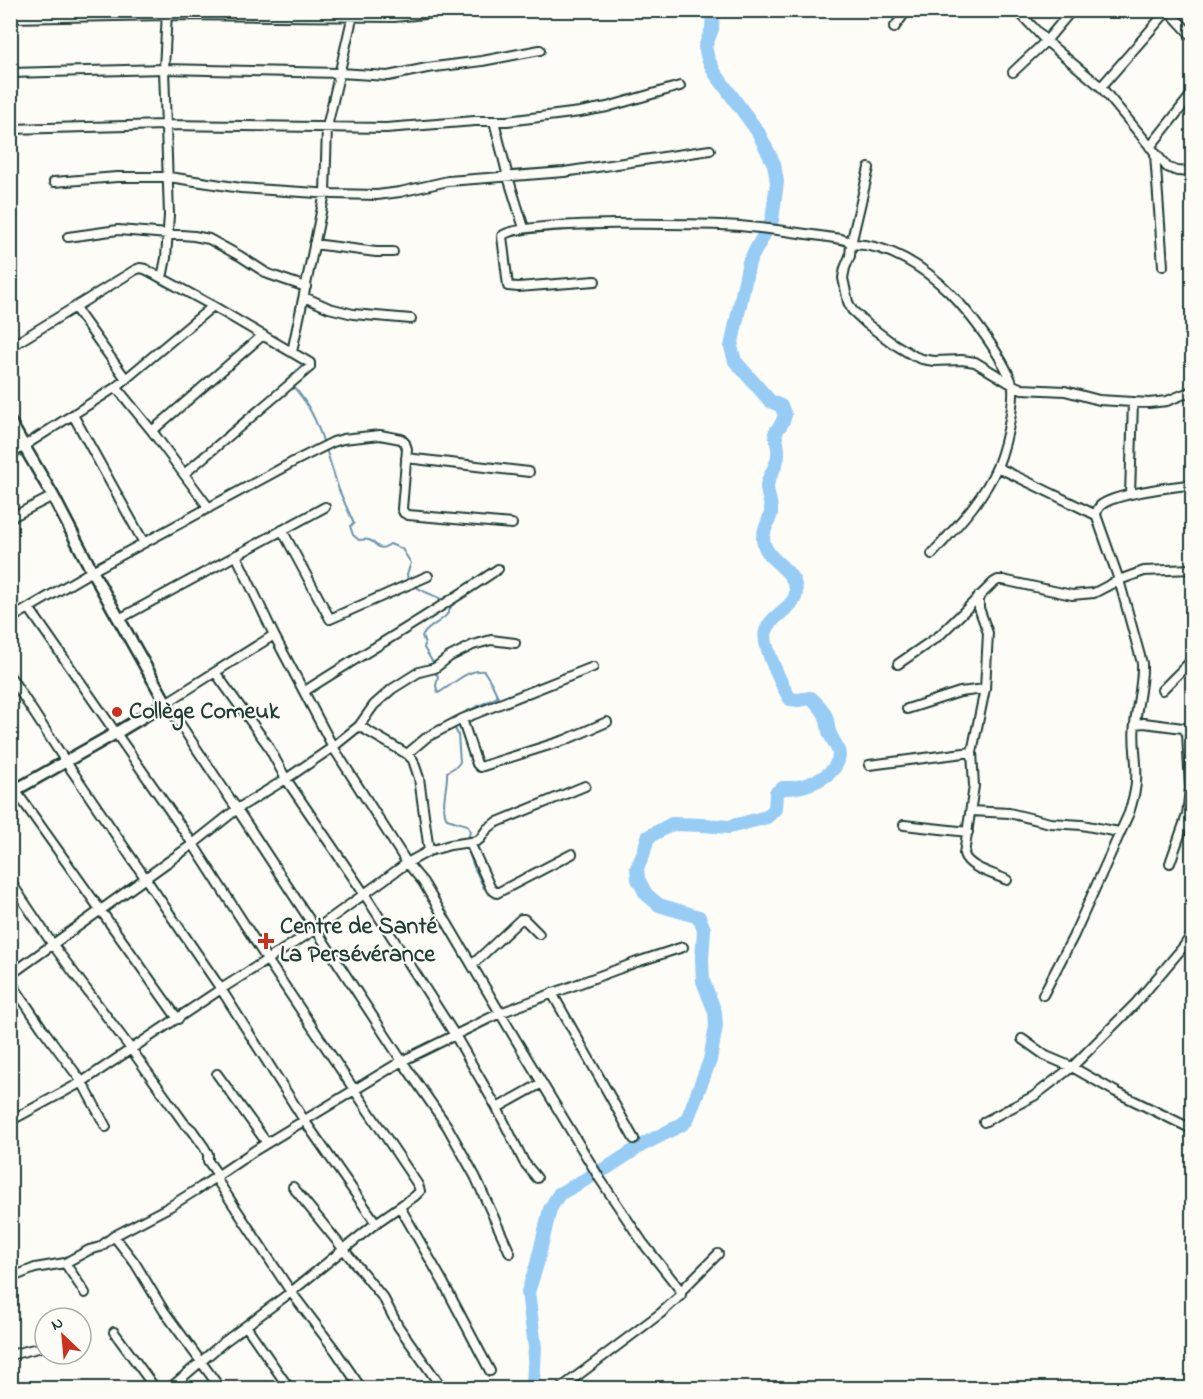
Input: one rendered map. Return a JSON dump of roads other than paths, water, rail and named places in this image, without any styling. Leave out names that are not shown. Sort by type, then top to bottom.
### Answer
[{"type":"main road","points":[[10,422],[166,703],[66,762],[12,789]]},
{"type":"street","points":[[10,18],[167,13],[354,14],[394,17],[467,10]]},
{"type":"street","points":[[894,28],[907,10]]},
{"type":"street","points":[[1017,10],[1046,41],[1111,97],[1167,167],[1176,171],[1192,172]]},
{"type":"street","points":[[1013,72],[1046,41],[1072,10]]},
{"type":"street","points":[[1101,87],[1168,10],[1192,36]]},
{"type":"street","points":[[162,278],[169,215],[164,69],[167,13]]},
{"type":"street","points":[[292,352],[325,194],[327,127],[354,14]]},
{"type":"street","points":[[10,73],[164,69],[394,76],[422,69],[540,50]]},
{"type":"street","points":[[10,129],[165,125],[386,128],[494,121],[580,112],[626,102],[680,86]]},
{"type":"street","points":[[1162,266],[1153,150],[1192,94]]},
{"type":"street","points":[[494,121],[524,228]]},
{"type":"street","points":[[54,182],[117,177],[168,177],[241,188],[325,194],[388,194],[448,181],[609,166],[710,150]]},
{"type":"street","points":[[869,168],[843,278],[848,302],[859,318],[891,342],[922,359],[975,362],[1023,389],[1065,391],[1099,400],[1149,403],[1167,402],[1192,391]]},
{"type":"street","points":[[595,281],[507,286],[502,236],[506,232],[524,228],[604,224],[721,225],[761,229],[841,239],[851,244],[868,246],[898,256],[919,267],[939,282],[954,297],[993,347],[1013,385],[1013,401],[1010,423],[997,467],[978,500],[932,554]]},
{"type":"street","points":[[68,237],[118,230],[209,239],[268,274],[306,287]]},
{"type":"street","points":[[314,244],[393,252]]},
{"type":"street","points":[[10,347],[140,268],[213,306],[310,363],[310,367],[184,474]]},
{"type":"street","points":[[304,297],[329,308],[353,314],[411,319]]},
{"type":"street","points":[[10,455],[116,387],[213,306]]},
{"type":"street","points":[[75,308],[126,378]]},
{"type":"street","points":[[152,431],[263,335]]},
{"type":"street","points":[[116,387],[209,508]]},
{"type":"street","points":[[1130,494],[1133,402]]},
{"type":"street","points":[[73,415],[144,543]]},
{"type":"street","points":[[10,619],[92,571],[294,461],[343,439],[380,435],[401,439],[405,443],[407,449],[402,509],[404,513],[512,524]]},
{"type":"street","points":[[406,458],[530,472]]},
{"type":"street","points":[[997,467],[1096,514],[1119,579],[1142,663],[1141,690],[1134,739],[1137,781],[1129,813],[1073,937],[1043,996]]},
{"type":"street","points":[[1096,514],[1100,506],[1130,494],[1192,485]]},
{"type":"street","points":[[10,518],[53,496]]},
{"type":"street","points":[[119,619],[326,507]]},
{"type":"street","points":[[282,530],[330,619],[428,576]]},
{"type":"street","points":[[236,555],[274,635],[333,747],[407,863],[423,882],[600,1179],[643,1243],[681,1291]]},
{"type":"street","points":[[305,691],[498,569]]},
{"type":"street","points":[[898,664],[940,635],[998,580],[1072,595],[1094,593],[1119,579],[1144,571],[1192,569]]},
{"type":"street","points":[[979,596],[979,608],[988,633],[985,689],[972,752],[974,786],[964,854],[972,865],[1007,880]]},
{"type":"street","points":[[29,608],[193,844],[420,1191],[376,1223],[170,1389]]},
{"type":"street","points":[[274,635],[166,703],[447,1126],[471,1166],[510,1253]]},
{"type":"street","points":[[10,975],[193,844],[237,809],[333,747],[359,726],[374,705],[392,689],[419,672],[435,668],[449,657],[473,645],[491,640],[514,643]]},
{"type":"street","points":[[1162,690],[1192,660]]},
{"type":"street","points":[[407,754],[427,737],[462,719],[593,667]]},
{"type":"street","points":[[215,672],[267,744],[286,779],[365,895],[455,1035],[497,1108],[524,1162],[537,1178]]},
{"type":"street","points":[[10,676],[221,989],[304,1120],[376,1223]]},
{"type":"street","points":[[907,709],[960,693],[985,689]]},
{"type":"street","points":[[462,719],[480,767],[565,740],[607,722]]},
{"type":"street","points":[[1135,724],[1183,728],[1186,731],[1190,797],[1187,815],[1170,863]]},
{"type":"street","points":[[359,726],[407,754],[413,760],[419,778],[429,851]]},
{"type":"street","points":[[869,765],[972,752]]},
{"type":"street","points":[[12,1118],[82,1082],[316,929],[407,863],[429,851],[480,839],[495,823],[585,786]]},
{"type":"street","points":[[12,789],[178,1018]]},
{"type":"street","points":[[971,811],[1009,813],[1050,823],[1082,825],[1119,832]]},
{"type":"street","points":[[904,825],[968,832]]},
{"type":"street","points":[[470,843],[491,889],[497,892],[572,854]]},
{"type":"street","points":[[10,881],[53,945],[204,1147],[208,1154],[208,1161],[291,1292],[335,1350],[360,1389]]},
{"type":"street","points":[[472,965],[520,919],[524,919],[539,934]]},
{"type":"street","points":[[984,1122],[1034,1096],[1072,1067],[1135,1004],[1192,934]]},
{"type":"street","points":[[10,1278],[35,1268],[65,1263],[89,1250],[100,1247],[114,1236],[169,1207],[267,1143],[402,1061],[500,1013],[683,947]]},
{"type":"street","points":[[10,981],[82,1082],[106,1127]]},
{"type":"street","points":[[552,993],[634,1139]]},
{"type":"street","points":[[1022,1039],[1046,1056],[1192,1129]]},
{"type":"street","points":[[217,1074],[267,1143]]},
{"type":"street","points":[[497,1108],[542,1083]]},
{"type":"street","points":[[293,1187],[384,1299],[391,1316],[442,1389]]},
{"type":"street","points":[[400,1207],[490,1371]]},
{"type":"street","points":[[114,1236],[135,1263],[164,1311],[220,1389]]},
{"type":"street","points":[[561,1389],[661,1313],[681,1295],[681,1291],[718,1254]]},
{"type":"street","points":[[65,1263],[85,1293]]},
{"type":"street","points":[[246,1326],[289,1389]]},
{"type":"street","points":[[114,1332],[155,1389]]},
{"type":"street","points":[[10,1354],[33,1349]]},
{"type":"waterway","points":[[532,1388],[535,1347],[528,1292],[550,1209],[559,1194],[687,1120],[710,1060],[716,1026],[715,1012],[703,981],[704,929],[699,917],[659,905],[646,894],[638,879],[637,868],[648,837],[672,824],[729,827],[767,817],[775,809],[776,793],[783,788],[809,784],[825,776],[837,763],[839,755],[829,732],[827,720],[819,705],[811,698],[790,699],[774,665],[765,637],[767,628],[792,603],[796,592],[791,577],[769,554],[763,539],[771,513],[767,486],[778,459],[775,433],[785,415],[781,406],[770,401],[735,361],[731,347],[749,262],[772,220],[777,182],[774,164],[758,132],[715,73],[708,59],[705,47],[712,29],[713,10]]},
{"type":"waterway","points":[[141,272],[197,301]]},
{"type":"waterway","points":[[212,310],[241,327]]},
{"type":"waterway","points":[[262,339],[302,364],[288,380],[289,382]]},
{"type":"waterway","points":[[293,386],[312,413],[324,444]]},
{"type":"waterway","points":[[326,449],[339,490],[354,524],[350,526],[353,535],[359,540],[369,540],[380,548],[390,544],[402,549],[411,563],[407,574],[408,581]]},
{"type":"waterway","points":[[415,586],[451,606],[443,619],[429,628],[422,636],[424,648],[435,666]]},
{"type":"waterway","points":[[434,672],[438,676],[436,686],[438,693],[471,672],[484,671],[491,682],[498,697],[457,718]]},
{"type":"waterway","points":[[453,724],[458,735],[460,762],[447,772],[444,808],[447,819],[467,825],[470,831],[468,840]]},
{"type":"waterway","points":[[466,845],[484,888]]},
{"type":"place","name":"Collège Comeuk","points":[[117,712]]},
{"type":"place","name":"Centre de Santé La Persévérance","points":[[266,941]]}]
